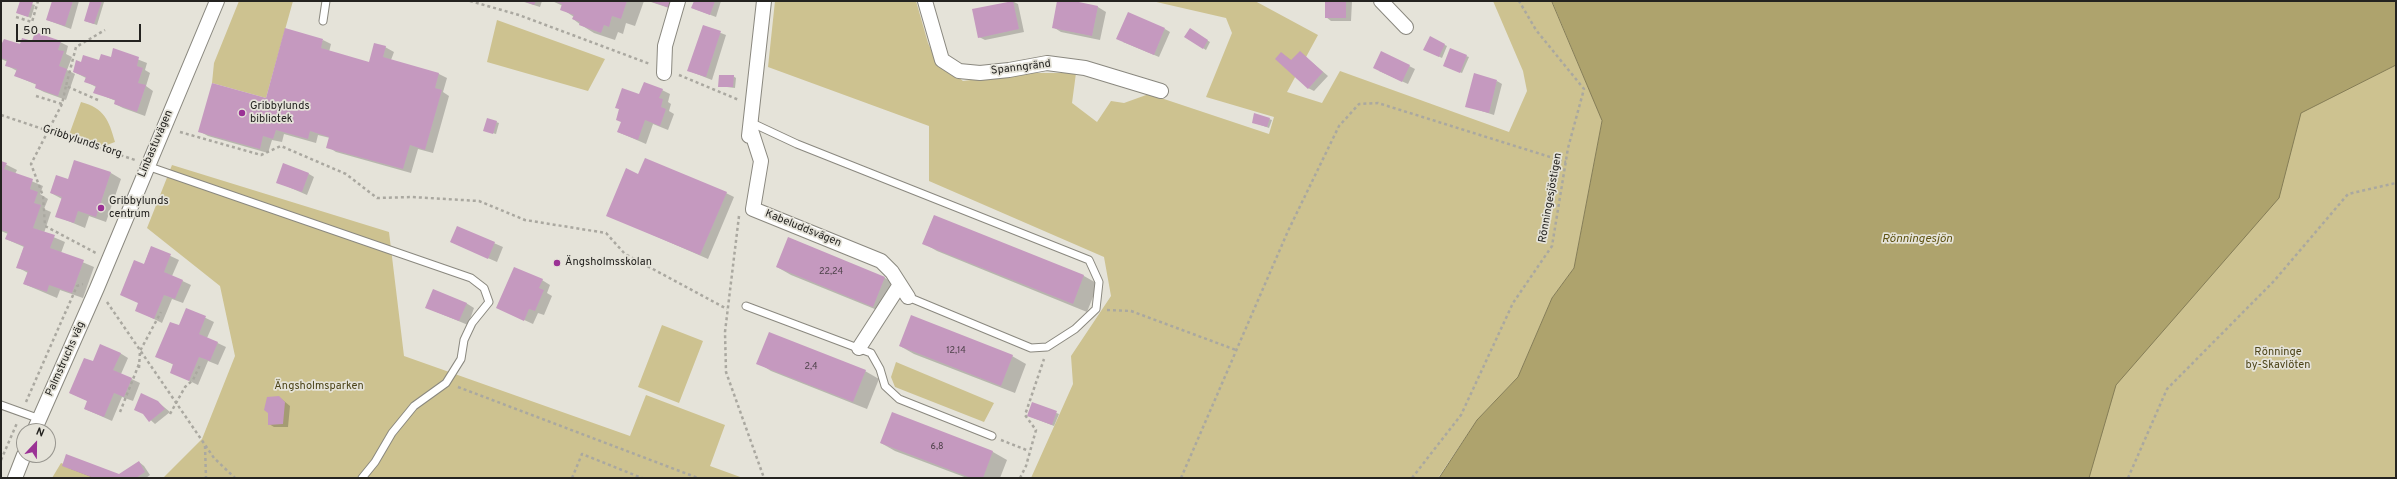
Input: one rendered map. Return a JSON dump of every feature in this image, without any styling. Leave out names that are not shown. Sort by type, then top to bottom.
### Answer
[{"type":"street","name":"Linbastuvägen","points":[[97,288],[217,1]]},
{"type":"street","points":[[664,71],[665,46],[678,1]]},
{"type":"street","name":"Kabeluddsvägen","points":[[748,142],[764,1]]},
{"type":"street","name":"Spanngränd","points":[[925,1],[942,60],[959,70],[980,73],[1009,70],[1047,63],[1085,68],[1161,91]]},
{"type":"street","points":[[1381,1],[1406,27]]},
{"type":"street","name":"Kabeluddsvägen","points":[[750,124],[761,161],[753,209],[881,261],[892,272],[904,292]]},
{"type":"street","name":"Palmstruchs väg","points":[[38,423],[97,288]]},
{"type":"street","points":[[859,348],[904,292]]},
{"type":"street","points":[[15,478],[21,463]]},
{"type":"lane","points":[[323,21],[326,1]]},
{"type":"lane","points":[[750,124],[1089,260],[1099,282],[1096,309],[1075,329],[1047,347],[1030,348],[904,292]]},
{"type":"lane","points":[[147,166],[471,278],[484,288],[489,302],[472,323],[464,340],[461,359],[446,383],[414,406],[392,433],[375,462],[362,478]]},
{"type":"lane","points":[[746,306],[870,353],[880,369],[885,386],[899,399],[992,436]]},
{"type":"lane","points":[[1,405],[21,412],[35,423]]},
{"type":"path","points":[[16,17],[32,22],[38,1]]},
{"type":"path","points":[[470,1],[519,15],[739,100],[752,103]]},
{"type":"path","points":[[476,6],[477,1]]},
{"type":"path","name":"Rönningesjöstigen","points":[[1412,478],[1461,414],[1513,302],[1552,246],[1566,162],[1584,89],[1536,30],[1519,1]]},
{"type":"path","points":[[105,30],[76,47],[62,104],[32,164],[43,196],[45,226],[109,259]]},
{"type":"path","points":[[66,86],[98,100]]},
{"type":"path","points":[[36,96],[62,104]]},
{"type":"path","points":[[1181,478],[1288,231],[1336,133],[1359,104],[1378,104],[1566,162]]},
{"type":"path","name":"Gribbylunds torg","points":[[1,115],[48,130],[147,166]]},
{"type":"path","points":[[180,132],[261,155],[281,146],[346,174],[377,198],[412,197],[480,201],[525,220],[606,233],[625,254],[727,309]]},
{"type":"path","points":[[2128,478],[2167,389],[2274,281],[2348,194],[2396,183]]},
{"type":"path","points":[[1,460],[76,286],[85,284],[97,288],[214,458],[235,478]]},
{"type":"path","points":[[1096,309],[1131,311],[1236,350]]},
{"type":"path","points":[[139,368],[140,351],[162,312]]},
{"type":"path","points":[[1020,478],[1026,466],[1036,430],[1025,415],[1039,378],[1047,347]]},
{"type":"path","points":[[120,412],[140,362]]},
{"type":"path","points":[[170,414],[185,386],[193,380],[200,365]]},
{"type":"path","points":[[446,383],[698,478]]},
{"type":"path","points":[[992,436],[1029,451]]},
{"type":"path","points":[[205,446],[206,478]]},
{"type":"path","points":[[572,478],[582,454],[642,478]]},
{"type":"green space","points":[[239,1],[293,1],[266,98],[212,83],[214,63]]},
{"type":"green space","points":[[775,1],[916,1],[928,43],[936,60],[963,81],[1026,73],[1076,73],[1072,103],[1097,122],[1111,101],[1124,103],[1149,94],[1269,134],[1274,117],[1206,97],[1232,33],[1226,18],[1152,1],[1255,1],[1318,35],[1287,92],[1322,103],[1340,71],[1509,132],[1527,91],[1523,71],[1493,1],[1552,1],[1602,121],[1574,268],[1552,298],[1518,377],[1477,420],[1438,478],[1031,478],[1073,384],[1071,356],[1111,296],[1104,257],[929,181],[929,126],[768,67]]},
{"type":"green space","name":"Rönninge by-Skavlöten","points":[[2396,7],[2396,478],[2072,478],[2069,460],[2262,149]]},
{"type":"green space","points":[[497,20],[605,59],[588,91],[487,62]]},
{"type":"green space","points":[[81,102],[100,111],[108,121],[115,142],[104,146],[69,135]]},
{"type":"green space","name":"Ängsholmsparken","points":[[172,165],[389,232],[404,356],[630,436],[646,395],[725,425],[710,466],[743,478],[163,478],[202,439],[235,356],[220,286],[147,228]]},
{"type":"green space","points":[[662,325],[703,341],[679,403],[638,387]]},
{"type":"green space","points":[[896,362],[994,403],[984,422],[895,387],[891,377]]},
{"type":"green space","points":[[61,463],[101,478],[52,478]]},
{"type":"water","name":"Rönningesjön","points":[[1552,1],[2396,1],[2396,65],[2301,113],[2279,198],[2116,385],[2089,478],[1439,478],[1477,420],[1518,377],[1552,298],[1574,268],[1602,121]]},
{"type":"building","points":[[20,1],[33,2],[28,17],[16,13]]},
{"type":"building","points":[[52,1],[73,1],[65,26],[46,20]]},
{"type":"building","points":[[90,1],[102,1],[94,24],[84,21]]},
{"type":"building","points":[[523,1],[536,1],[534,5]]},
{"type":"building","points":[[554,1],[627,1],[621,19],[612,16],[609,27],[604,25],[601,33],[579,25],[580,22],[572,19],[574,15],[560,10],[562,4]]},
{"type":"building","points":[[649,1],[672,1],[670,8]]},
{"type":"building","points":[[694,1],[715,1],[710,15],[691,8]]},
{"type":"building","points":[[1013,1],[1019,29],[978,38],[972,9]]},
{"type":"building","points":[[1057,1],[1074,1],[1098,6],[1092,36],[1052,28]]},
{"type":"building","points":[[1325,1],[1346,1],[1346,18],[1325,18]]},
{"type":"building","points":[[1128,12],[1165,28],[1154,55],[1116,39]]},
{"type":"building","points":[[703,25],[721,31],[706,77],[687,71]]},
{"type":"building","points":[[285,28],[323,39],[321,48],[369,62],[374,43],[386,46],[383,57],[439,73],[435,88],[442,90],[425,150],[410,145],[403,169],[326,148],[329,137],[310,131],[308,139],[276,130],[273,139],[263,136],[260,149],[198,132],[212,83],[266,98]]},
{"type":"building","points":[[1190,28],[1208,40],[1203,49],[1184,37]]},
{"type":"building","points":[[35,32],[61,41],[58,50],[64,51],[59,66],[67,69],[58,96],[35,88],[36,84],[14,76],[17,69],[5,66],[7,60],[1,58],[1,45],[4,39],[20,44],[22,38],[32,41]]},
{"type":"building","points":[[1430,36],[1445,44],[1439,57],[1423,50]]},
{"type":"building","points":[[113,48],[139,57],[137,66],[143,68],[138,83],[146,85],[137,112],[114,104],[115,100],[93,93],[96,86],[84,82],[86,77],[73,72],[76,60],[81,62],[83,55],[99,60],[101,54],[111,57]]},
{"type":"building","points":[[1450,48],[1467,55],[1460,73],[1443,66]]},
{"type":"building","points":[[1300,51],[1323,72],[1308,89],[1275,59],[1281,52],[1291,60]]},
{"type":"building","points":[[1381,51],[1410,65],[1402,82],[1373,68]]},
{"type":"building","points":[[1474,73],[1497,80],[1489,113],[1465,107]]},
{"type":"building","points":[[719,75],[734,75],[733,87],[718,87]]},
{"type":"building","points":[[644,82],[663,89],[659,98],[663,99],[661,107],[666,109],[660,126],[645,120],[638,140],[617,132],[621,122],[616,120],[619,109],[615,108],[622,88],[639,94]]},
{"type":"building","points":[[1254,113],[1270,118],[1267,127],[1252,123]]},
{"type":"building","points":[[487,118],[497,121],[493,134],[483,131]]},
{"type":"building","points":[[645,158],[727,192],[700,255],[606,216],[626,168],[638,174]]},
{"type":"building","points":[[74,160],[111,172],[96,217],[78,211],[74,223],[55,217],[62,197],[50,193],[56,175],[68,179]]},
{"type":"building","points":[[1,161],[7,163],[4,169],[33,179],[30,189],[38,192],[34,203],[41,205],[33,228],[55,235],[50,248],[84,260],[72,293],[49,285],[47,292],[23,284],[28,271],[16,268],[24,246],[5,239],[8,232],[1,230]]},
{"type":"building","points":[[283,163],[309,173],[302,192],[276,183]]},
{"type":"building","points":[[934,215],[1084,275],[1073,304],[922,244]]},
{"type":"building","points":[[457,226],[495,242],[488,259],[450,242]]},
{"type":"building","points":[[788,237],[885,277],[873,307],[776,267]]},
{"type":"building","points":[[151,246],[171,254],[164,272],[183,280],[175,299],[164,295],[154,319],[135,311],[138,303],[120,295],[134,260],[144,264]]},
{"type":"building","points":[[514,267],[543,279],[539,288],[544,290],[535,311],[529,309],[524,321],[496,308]]},
{"type":"building","points":[[433,289],[467,303],[459,321],[425,308]]},
{"type":"building","points":[[186,308],[206,316],[199,334],[218,342],[210,361],[199,357],[189,381],[170,373],[173,364],[155,357],[170,322],[179,325]]},
{"type":"building","points":[[911,315],[1013,355],[1001,386],[899,346]]},
{"type":"building","points":[[769,332],[866,370],[853,402],[756,364]]},
{"type":"building","points":[[100,344],[121,353],[113,370],[132,378],[124,397],[114,393],[104,417],[84,409],[87,401],[69,393],[84,358],[93,361]]},
{"type":"building","points":[[141,393],[158,401],[165,409],[149,422],[143,414],[134,410]]},
{"type":"building","points":[[279,396],[285,402],[283,424],[268,425],[268,413],[264,410],[267,397]]},
{"type":"building","points":[[1032,402],[1057,411],[1052,425],[1027,416]]},
{"type":"building","points":[[892,412],[993,451],[983,478],[971,478],[880,443]]},
{"type":"building","points":[[66,454],[119,474],[139,461],[145,472],[136,478],[94,478],[62,466]]},
{"type":"place","name":"Gribbylunds bibliotek","points":[[242,113]]},
{"type":"place","name":"Gribbylunds centrum","points":[[101,208]]},
{"type":"place","name":"Ängsholmsskolan","points":[[557,263]]}]
